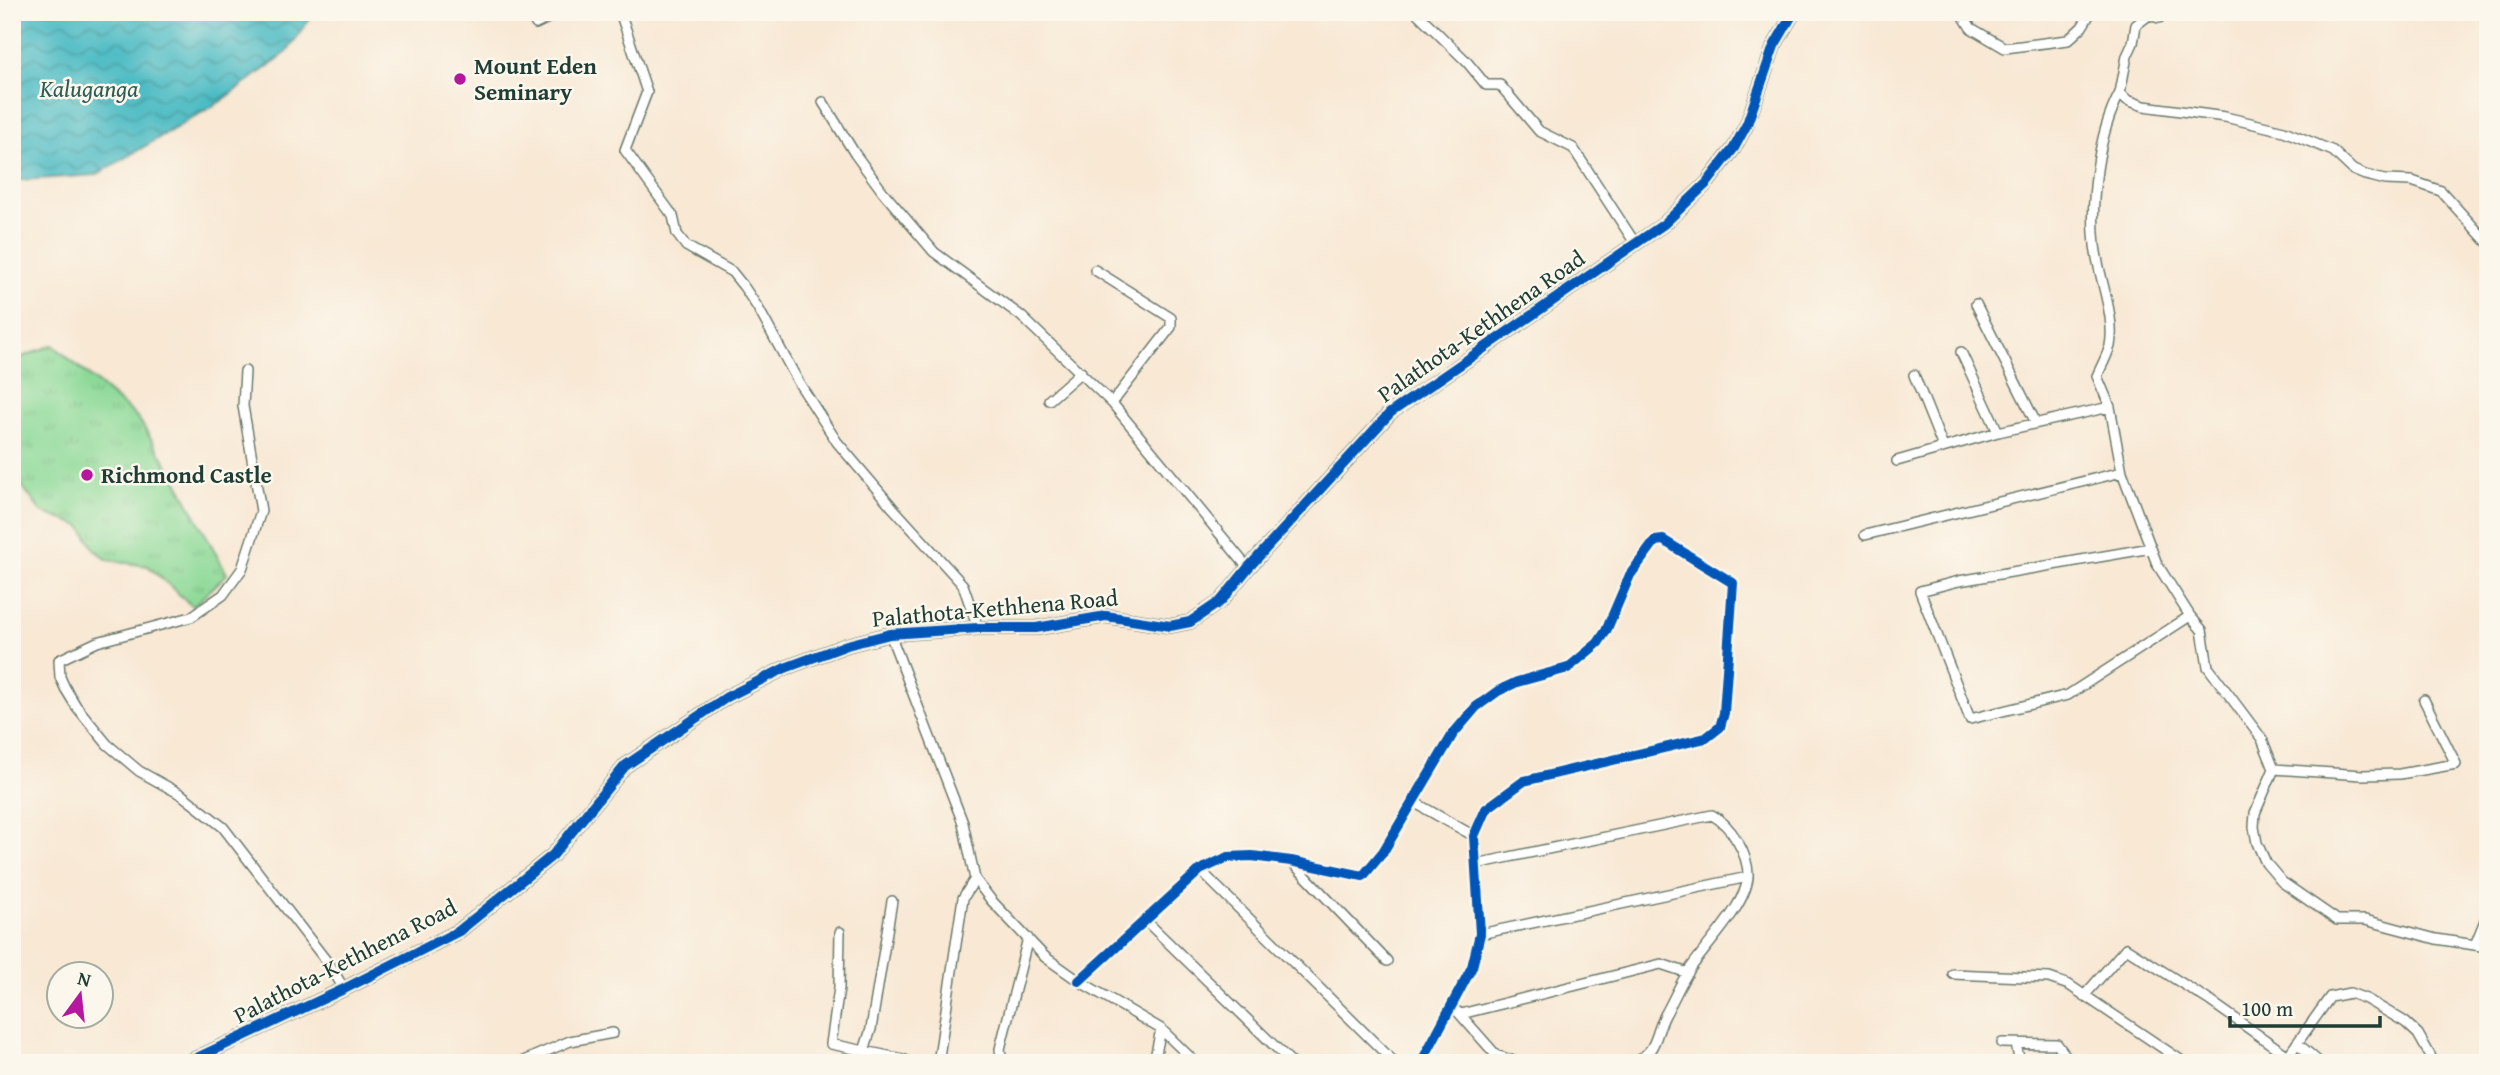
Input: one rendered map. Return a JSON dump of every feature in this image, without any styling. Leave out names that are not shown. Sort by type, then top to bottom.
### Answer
[{"type":"street","points":[[529,12],[536,24],[560,12]]},
{"type":"street","points":[[620,12],[647,92],[625,150],[673,216],[677,234],[686,246],[732,272],[744,287],[799,383],[837,442],[963,585],[978,628]]},
{"type":"street","points":[[1416,12],[1467,62],[1486,85],[1500,85],[1539,131],[1573,148],[1635,243]]},
{"type":"street","name":"Palathota-Kethhena Road","points":[[186,1063],[214,1057],[459,931],[552,855],[625,766],[727,697],[785,668],[847,645],[890,634],[978,628],[1036,628],[1105,616],[1170,626],[1190,622],[1221,600],[1390,413],[1664,224],[1692,199],[1734,148],[1746,124],[1774,46],[1794,12]]},
{"type":"street","points":[[1961,12],[1971,28],[2005,48],[2068,40],[2082,27],[2091,12]]},
{"type":"street","points":[[2169,12],[2158,18],[2149,14],[2136,26],[2120,93],[2111,109],[2100,145],[2093,220],[2095,247],[2110,324],[2109,346],[2096,376],[2110,407],[2122,472],[2157,564],[2190,617],[2202,630],[2208,667],[2262,739],[2274,769],[2255,813],[2257,843],[2266,863],[2282,882],[2337,920],[2365,920],[2436,939],[2488,947]]},
{"type":"street","points":[[2120,93],[2127,100],[2144,107],[2225,117],[2284,131],[2333,151],[2353,170],[2365,175],[2385,180],[2412,181],[2441,191],[2488,243]]},
{"type":"street","points":[[823,102],[855,154],[883,192],[934,252],[1021,316],[1112,403],[1248,568]]},
{"type":"street","points":[[1095,270],[1171,318],[1171,327],[1112,403]]},
{"type":"street","points":[[1976,304],[2036,423]]},
{"type":"street","points":[[1961,352],[1998,432]]},
{"type":"street","points":[[246,371],[243,406],[261,511],[243,569],[223,595],[191,617],[97,642],[60,660],[60,677],[76,706],[107,744],[139,771],[182,794],[223,827],[331,967],[344,989]]},
{"type":"street","points":[[1049,400],[1081,372]]},
{"type":"street","points":[[1914,375],[1943,447]]},
{"type":"street","points":[[1897,461],[1998,432],[2110,407]]},
{"type":"street","points":[[1866,535],[2122,472]]},
{"type":"street","points":[[1079,981],[1200,870],[1228,857],[1252,856],[1291,861],[1363,876],[1383,852],[1453,734],[1476,707],[1498,691],[1517,682],[1568,668],[1598,643],[1606,631],[1630,575],[1655,541],[1664,540],[1733,583],[1724,713],[1720,727],[1706,738],[1524,781],[1486,809],[1474,836],[1480,934],[1472,967],[1421,1063]]},
{"type":"street","points":[[2151,548],[1959,581],[1920,591],[1970,719],[2068,695],[2190,617]]},
{"type":"street","points":[[890,634],[963,823],[975,879],[990,900],[1045,957],[1079,981],[1161,1029],[1196,1063]]},
{"type":"street","points":[[2274,769],[2362,775],[2400,774],[2456,764],[2424,700]]},
{"type":"street","points":[[1412,801],[1474,836]]},
{"type":"street","points":[[1476,864],[1712,815],[1722,820],[1745,856],[1748,877],[1743,897],[1688,973],[1650,1053],[1634,1063]]},
{"type":"street","points":[[1291,861],[1387,961]]},
{"type":"street","points":[[1200,870],[1395,1063]]},
{"type":"street","points":[[1480,934],[1748,877]]},
{"type":"street","points":[[939,1063],[964,898],[975,879]]},
{"type":"street","points":[[864,1051],[871,1029],[892,901]]},
{"type":"street","points":[[2475,945],[2488,913]]},
{"type":"street","points":[[1145,920],[1292,1063]]},
{"type":"street","points":[[840,932],[839,988],[831,1044],[903,1059],[910,1063]]},
{"type":"street","points":[[1002,1063],[1000,1049],[1028,938]]},
{"type":"street","points":[[2084,996],[2126,948],[2210,1001],[2285,1059],[2330,997],[2350,993],[2366,999],[2405,1022],[2418,1034],[2431,1057]]},
{"type":"street","points":[[1461,1014],[1661,964],[1688,973]]},
{"type":"street","points":[[1953,974],[2049,978],[2068,985],[2185,1063]]},
{"type":"street","points":[[1451,1009],[1461,1014],[1496,1055],[1519,1063]]},
{"type":"street","points":[[1154,1063],[1161,1029]]},
{"type":"street","points":[[519,1063],[570,1041],[613,1033]]},
{"type":"street","points":[[2002,1043],[2057,1044],[2071,1063]]},
{"type":"street","points":[[2297,1043],[2320,1063]]},
{"type":"street","points":[[2015,1044],[2020,1063]]},
{"type":"green space","points":[[53,345],[138,418],[173,474],[227,574],[193,607],[148,566],[108,560],[95,550],[81,526],[41,512],[16,477],[12,467],[12,361]]},
{"type":"water","name":"Kaluganga","points":[[12,12],[314,12],[287,52],[223,100],[96,175],[21,180],[12,183]]},
{"type":"cycle path","points":[[186,1063],[344,989],[459,931],[553,855],[625,766],[727,697],[785,668],[847,645],[890,634],[978,628],[1036,628],[1106,616],[1170,626],[1190,622],[1221,601],[1390,413],[1664,224],[1707,183],[1734,148],[1747,124],[1774,46],[1794,12]]},
{"type":"cycle path","points":[[1079,981],[1200,870],[1228,857],[1252,856],[1291,861],[1363,876],[1383,852],[1453,734],[1476,707],[1498,691],[1517,682],[1568,668],[1598,643],[1606,631],[1630,575],[1655,541],[1663,540],[1733,583],[1724,713],[1720,727],[1706,738],[1524,781],[1486,809],[1474,836],[1480,934],[1472,967],[1421,1063]]},
{"type":"place","name":"Mount Eden Seminary","points":[[460,79]]},
{"type":"place","name":"Richmond Castle","points":[[87,475]]}]
